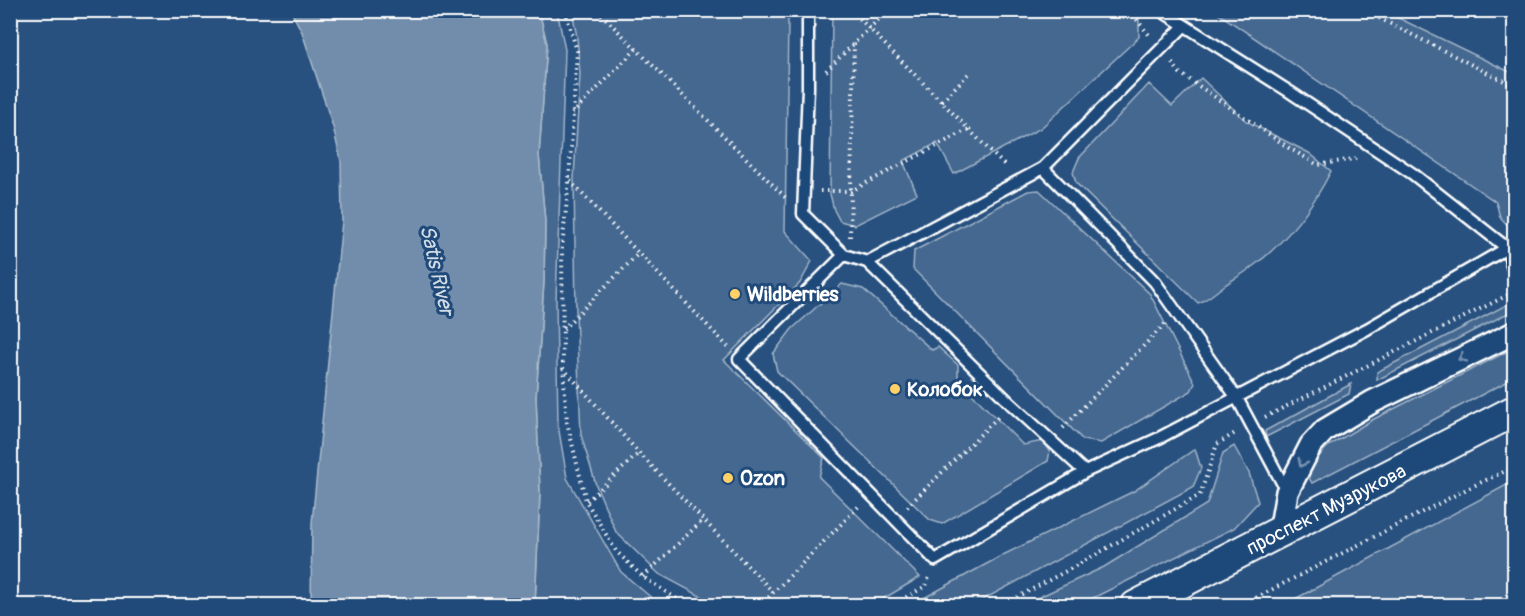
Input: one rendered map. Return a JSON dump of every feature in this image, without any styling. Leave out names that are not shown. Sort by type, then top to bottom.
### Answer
[{"type":"main road","name":"проспект Музрукова","points":[[1136,606],[1515,411]]},
{"type":"street","points":[[1280,532],[1287,492],[1311,445],[1325,430],[1372,402],[1515,333]]},
{"type":"lane","points":[[808,10],[808,88],[803,214],[847,256],[867,262],[1011,404],[1084,472]]},
{"type":"lane","points":[[1160,10],[1290,92],[1413,174],[1507,248],[1515,273]]},
{"type":"lane","points":[[867,262],[1043,168],[1184,26]]},
{"type":"lane","points":[[1043,168],[1155,282],[1237,398],[1287,492]]},
{"type":"lane","points":[[847,256],[739,359],[935,560],[1084,472],[1159,438],[1237,398],[1367,329],[1507,248]]},
{"type":"path","points":[[565,10],[577,51],[569,180],[562,248],[563,367],[567,422],[586,501],[616,551],[643,577],[688,606]]},
{"type":"path","points":[[597,10],[803,214]]},
{"type":"path","points":[[851,10],[1019,181]]},
{"type":"path","points":[[808,88],[854,43],[866,36],[869,29],[888,10]]},
{"type":"path","points":[[1129,10],[1180,73],[1288,148],[1318,165],[1361,158]]},
{"type":"path","points":[[1363,10],[1515,86]]},
{"type":"path","points":[[847,256],[851,191],[854,43]]},
{"type":"path","points":[[572,114],[637,48]]},
{"type":"path","points":[[942,101],[971,71]]},
{"type":"path","points":[[804,190],[851,191],[969,129]]},
{"type":"path","points":[[569,180],[739,359]]},
{"type":"path","points":[[562,329],[638,254]]},
{"type":"path","points":[[1050,441],[1176,313]]},
{"type":"path","points":[[563,367],[639,453],[774,592]]},
{"type":"path","points":[[895,519],[1011,404]]},
{"type":"path","points":[[586,501],[639,453]]},
{"type":"path","points":[[1240,606],[1469,488],[1515,467]]},
{"type":"path","points":[[760,606],[871,494]]},
{"type":"path","points":[[643,577],[703,520]]},
{"type":"path","points":[[890,606],[926,586],[935,560]]},
{"type":"shaded area","points":[[557,10],[565,50],[556,300],[558,425],[567,478],[621,572],[660,605],[535,606],[540,492],[536,397],[544,282],[545,222],[539,155],[547,44],[539,11]]},
{"type":"shaded area","points":[[572,11],[780,11],[788,20],[785,231],[812,261],[800,283],[724,360],[824,458],[819,477],[920,577],[878,602],[867,605],[717,605],[659,574],[616,532],[596,485],[581,435],[574,178],[580,74]]},
{"type":"shaded area","points":[[832,11],[1132,11],[1139,17],[1139,37],[1041,128],[954,174],[937,143],[903,161],[917,194],[855,225],[840,221],[834,210],[830,194]]},
{"type":"shaded area","points":[[1215,11],[1384,11],[1514,74],[1514,170],[1510,172],[1514,181],[1514,232],[1500,217],[1496,202]]},
{"type":"shaded area","points":[[1201,78],[1246,121],[1309,153],[1331,171],[1307,211],[1264,258],[1198,303],[1076,183],[1073,172],[1079,158],[1149,84],[1172,106]]},
{"type":"shaded area","points":[[1039,190],[1150,294],[1195,383],[1191,391],[1101,443],[1083,440],[913,269],[914,251],[1028,191]]},
{"type":"shaded area","points":[[842,284],[863,289],[932,350],[938,347],[958,365],[958,380],[1023,445],[1043,441],[1050,451],[1048,461],[942,524],[930,520],[777,371],[773,354],[792,329]]},
{"type":"shaded area","points":[[1514,301],[1514,310],[1377,380],[1377,372]]},
{"type":"shaded area","points":[[1514,348],[1514,378],[1312,483],[1308,476],[1327,447],[1372,420]]},
{"type":"shaded area","points":[[1351,384],[1349,394],[1266,437],[1265,431]]},
{"type":"shaded area","points":[[1234,446],[1249,473],[1258,502],[1234,528],[1079,605],[1022,605],[1104,567],[1207,504],[1223,453]]},
{"type":"shaded area","points":[[1195,449],[1201,468],[1193,487],[973,605],[911,605],[1005,554],[1134,491]]},
{"type":"shaded area","points":[[1514,481],[1514,605],[1284,605]]},
{"type":"water","name":"Satis River","points":[[291,11],[539,11],[547,44],[539,155],[545,222],[544,282],[536,397],[540,492],[535,605],[311,605],[312,523],[342,221],[341,161],[333,127],[302,32]]},
{"type":"place","name":"Wildberries","points":[[735,294]]},
{"type":"place","name":"Колобок","points":[[895,389]]},
{"type":"place","name":"Ozon","points":[[728,478]]}]
